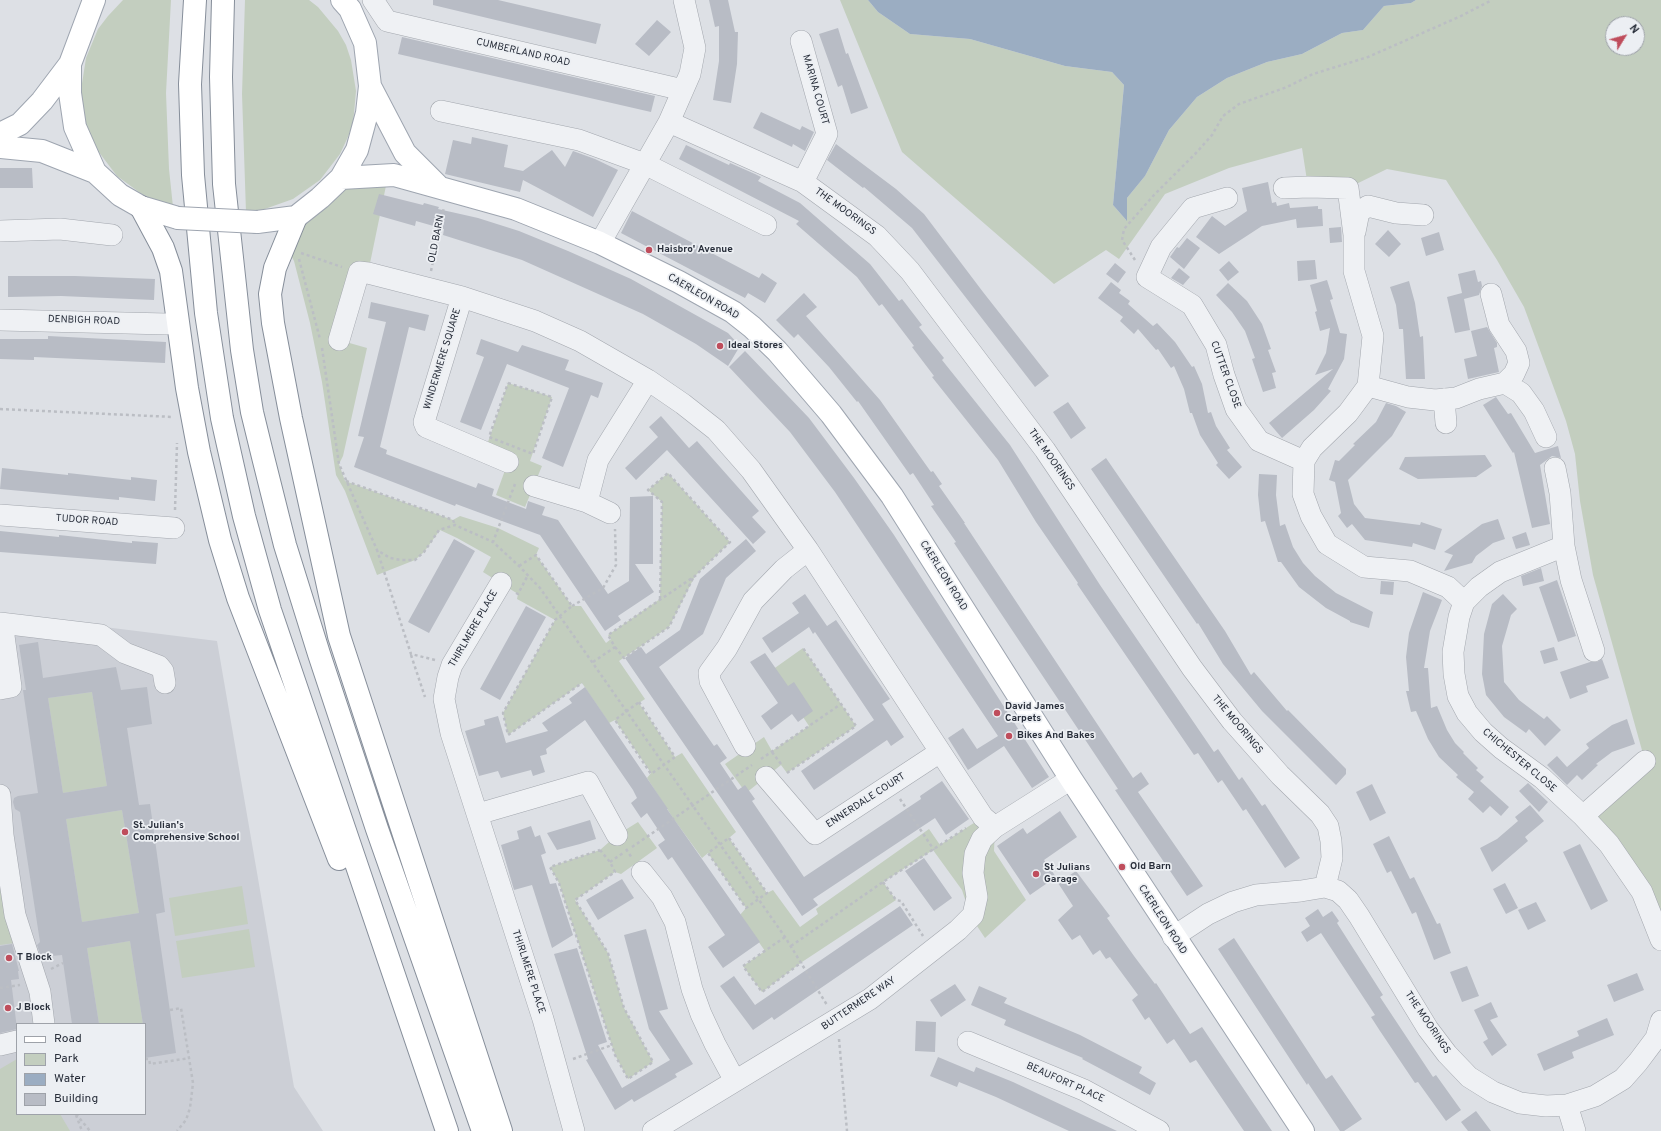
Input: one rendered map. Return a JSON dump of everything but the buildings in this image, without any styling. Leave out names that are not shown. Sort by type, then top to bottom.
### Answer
[{"type":"main road","points":[[0,134],[20,124],[42,101],[70,64],[94,0]]},
{"type":"main road","points":[[195,0],[190,84],[193,174],[206,313],[222,418],[237,486],[270,610],[444,1122]]},
{"type":"main road","points":[[223,0],[221,77],[224,184],[242,350],[252,412],[285,545],[319,654],[377,829],[483,1131]]},
{"type":"main road","points":[[342,0],[350,9],[365,43],[370,86],[367,113],[357,150],[341,178],[320,198],[296,217],[275,268],[270,294],[272,316],[291,418],[339,636],[501,1131]]},
{"type":"main road","points":[[70,64],[70,93],[75,127],[95,172]]},
{"type":"main road","name":"CAERLEON ROAD","points":[[370,86],[405,153],[442,187]]},
{"type":"main road","points":[[0,147],[42,151],[95,172],[120,195],[141,207],[178,218],[257,222],[296,217]]},
{"type":"main road","name":"CAERLEON ROAD","points":[[341,178],[394,175],[442,187],[516,209],[600,243],[679,282],[733,312],[752,327],[777,351],[831,414],[892,496],[1071,779],[1173,936],[1303,1131]]},
{"type":"main road","points":[[141,207],[163,248],[171,271],[187,388],[199,452],[220,540],[238,598],[389,988],[444,1122]]},
{"type":"street","name":"CUMBERLAND ROAD","points":[[373,0],[387,21],[683,90]]},
{"type":"street","points":[[600,243],[669,122],[690,74],[695,48],[684,0]]},
{"type":"street","name":"MARINA COURT","points":[[801,41],[827,134],[803,182]]},
{"type":"street","points":[[441,111],[579,140],[645,164],[766,225]]},
{"type":"street","name":"THE MOORINGS","points":[[669,122],[803,182],[877,236],[910,272],[1045,450],[1192,668],[1223,709],[1280,775],[1320,814],[1328,826],[1332,858],[1325,887],[1338,891],[1348,900],[1428,1029],[1447,1054],[1469,1077],[1493,1092],[1520,1103],[1546,1106],[1567,1105],[1594,1096],[1623,1079],[1656,1038],[1661,1021]]},
{"type":"street","points":[[1284,188],[1308,186],[1348,188],[1354,235],[1354,271],[1374,336],[1368,386],[1348,413],[1312,448],[1304,461],[1303,494],[1311,516],[1327,544],[1364,567],[1410,571],[1448,587],[1464,602]]},
{"type":"street","points":[[1147,277],[1161,247],[1193,208],[1227,198]]},
{"type":"street","points":[[1354,235],[1359,212],[1368,206],[1396,213],[1423,215]]},
{"type":"street","points":[[0,231],[60,229],[112,235]]},
{"type":"street","points":[[339,340],[359,272],[428,288],[535,321],[574,338],[648,380],[683,404],[716,430],[751,470],[808,550],[940,752],[989,822],[1071,779]]},
{"type":"street","name":"CUTTER CLOSE","points":[[1147,277],[1192,305],[1216,345],[1224,375],[1236,409],[1259,442],[1304,461]]},
{"type":"street","points":[[1368,386],[1408,397],[1435,400],[1456,398],[1479,389],[1505,383],[1514,374],[1519,363],[1516,352],[1499,325],[1492,294]]},
{"type":"street","name":"WINDERMERE SQUARE","points":[[462,298],[424,422],[426,427],[610,513]]},
{"type":"street","name":"DENBIGH ROAD","points":[[0,320],[167,324]]},
{"type":"street","points":[[587,502],[598,460],[648,380]]},
{"type":"street","points":[[1505,383],[1521,393],[1534,411],[1546,437]]},
{"type":"street","points":[[1444,399],[1446,423]]},
{"type":"street","points":[[1555,468],[1560,493],[1564,546],[1571,580],[1594,651]]},
{"type":"street","name":"TUDOR ROAD","points":[[0,515],[174,528]]},
{"type":"street","name":"CHICHESTER CLOSE","points":[[1564,546],[1500,572],[1479,587],[1464,602],[1459,617],[1453,652],[1454,674],[1458,696],[1467,713],[1489,738],[1542,778],[1583,816],[1609,844],[1642,892],[1661,940]]},
{"type":"street","points":[[745,746],[710,681],[709,673],[727,648],[753,601],[784,569],[808,550]]},
{"type":"street","name":"THIRLMERE PLACE","points":[[501,583],[452,665],[444,699],[451,733],[543,1019],[574,1131]]},
{"type":"street","points":[[0,623],[102,635],[125,652],[159,666],[163,671],[164,683]]},
{"type":"street","points":[[0,629],[4,636],[11,687],[0,689]]},
{"type":"street","name":"ENNERDALE COURT","points":[[766,777],[815,834],[940,752]]},
{"type":"street","points":[[1583,816],[1645,761]]},
{"type":"street","points":[[478,814],[588,782],[622,843]]},
{"type":"street","points":[[0,794],[3,835],[15,915],[40,992],[44,1023]]},
{"type":"street","name":"BUTTERMERE WAY","points":[[653,1131],[838,1020],[899,978],[958,930],[973,915],[977,898],[973,872],[975,854],[989,822]]},
{"type":"street","points":[[642,872],[662,897],[675,922],[692,989],[701,1014],[714,1044],[735,1081]]},
{"type":"street","points":[[1173,936],[1208,914],[1233,902],[1256,895],[1301,892],[1325,887]]},
{"type":"street","points":[[0,1045],[16,1041]]},
{"type":"street","name":"BEAUFORT PLACE","points":[[968,1042],[1084,1090],[1159,1131]]},
{"type":"street","points":[[1567,1105],[1575,1131]]},
{"type":"path","points":[[1147,277],[1122,240],[1124,229],[1154,195],[1196,153],[1212,134],[1222,116],[1239,104],[1287,87],[1312,74],[1336,68],[1368,57],[1461,16],[1492,0]]},
{"type":"path","name":"OLD BARN","points":[[428,288],[442,187]]},
{"type":"path","points":[[359,272],[297,252],[321,346],[339,464],[345,481],[377,550],[411,654],[452,665]]},
{"type":"path","points":[[508,383],[552,397],[533,454],[527,452],[489,437],[508,383]]},
{"type":"path","points":[[0,409],[178,417]]},
{"type":"path","points":[[174,528],[177,441]]},
{"type":"path","points":[[493,542],[521,472],[527,452]]},
{"type":"path","points":[[660,599],[662,502],[648,490],[668,473],[730,542],[694,576],[608,635],[624,658],[669,627],[694,576]]},
{"type":"path","points":[[345,481],[453,520],[455,525],[493,542],[540,588],[759,899],[802,962],[803,968],[838,1020],[847,1131]]},
{"type":"path","points":[[582,683],[508,735],[503,713],[559,615],[603,588],[616,565],[614,524],[610,513]]},
{"type":"path","points":[[377,550],[390,558],[415,560],[424,552],[439,530],[455,525]]},
{"type":"path","points":[[519,566],[536,555],[572,606]]},
{"type":"path","points":[[593,662],[615,647]]},
{"type":"path","points":[[772,752],[787,773],[856,726],[803,648]]},
{"type":"path","points":[[639,702],[675,757],[652,774],[615,720],[627,711],[639,702]]},
{"type":"path","points":[[610,862],[622,843],[692,804],[772,752],[841,704]]},
{"type":"path","points":[[886,788],[895,792],[934,850]]},
{"type":"path","points":[[791,946],[883,882],[934,850],[989,822]]},
{"type":"path","points":[[729,838],[767,893],[746,908],[708,853],[720,844],[729,838]]},
{"type":"path","points":[[622,843],[642,872]]},
{"type":"path","points":[[600,850],[610,862],[615,872],[575,900],[608,953],[624,1008],[653,1062],[628,1079],[612,1045],[559,883],[550,867],[600,850]]},
{"type":"path","points":[[883,882],[896,900],[901,901],[909,912],[932,951]]},
{"type":"path","points":[[785,937],[743,966],[762,992],[802,962]]},
{"type":"path","points":[[0,988],[21,984]]},
{"type":"path","points":[[170,1010],[181,1008],[193,1083],[192,1101],[188,1115],[177,1131]]},
{"type":"path","points":[[555,1065],[612,1045]]},
{"type":"path","points":[[146,1059],[149,1059],[150,1064],[190,1058]]},
{"type":"path","points":[[76,1115],[82,1131]]},
{"type":"path","points":[[77,1115],[90,1131]]},
{"type":"shaded area","name":"St. Julian's Comprehensive School","points":[[0,614],[217,641],[294,1087],[323,1131],[0,1131]]},
{"type":"green space","points":[[123,0],[171,0],[166,93],[169,169],[173,207],[143,195],[117,176],[98,151],[85,122],[81,90],[86,58],[98,29]]},
{"type":"green space","points":[[245,0],[309,0],[318,7],[338,31],[346,45],[351,60],[356,91],[353,124],[347,139],[340,154],[320,180],[293,199],[262,210],[246,212],[242,94]]},
{"type":"green space","points":[[840,0],[868,0],[878,12],[910,34],[970,39],[1065,66],[1112,72],[1124,85],[1113,205],[1126,220],[1127,198],[1145,176],[1169,130],[1197,97],[1227,78],[1267,62],[1302,54],[1342,33],[1363,30],[1384,6],[1411,3],[1416,0],[1661,0],[1661,940],[1583,816],[1645,761],[1593,575],[1580,501],[1575,454],[1566,421],[1524,307],[1497,260],[1446,180],[1387,169],[1348,188],[1308,187],[1302,148],[1229,168],[1165,194],[1119,259],[1106,250],[1054,284],[902,152]]},
{"type":"green space","points":[[388,176],[368,273],[339,340],[367,348],[343,456],[339,464],[345,481],[453,520],[460,516],[498,528],[539,548],[536,555],[572,606],[581,606],[606,643],[611,639],[608,635],[660,599],[662,502],[648,490],[668,473],[730,542],[695,576],[669,627],[619,661],[645,699],[639,703],[675,757],[682,753],[736,832],[729,838],[767,893],[773,890],[800,927],[818,914],[816,909],[929,829],[940,845],[983,817],[995,827],[994,851],[1026,900],[985,938],[971,917],[962,890],[933,850],[883,882],[896,900],[802,962],[762,992],[743,966],[765,951],[740,915],[746,908],[708,853],[702,858],[673,818],[647,778],[651,773],[615,720],[609,723],[582,683],[508,735],[503,713],[555,620],[517,599],[518,594],[483,572],[491,557],[440,530],[424,552],[415,560],[377,575],[345,491],[336,475],[322,382],[310,323],[294,261],[285,244],[341,178]]},
{"type":"green space","points":[[508,383],[552,397],[530,461],[542,466],[525,507],[496,495],[510,453],[488,442]]},
{"type":"green space","points":[[803,648],[856,726],[787,773],[781,765],[746,793],[725,764],[764,737],[772,751],[809,726],[772,670]]},
{"type":"green space","points":[[92,692],[107,786],[63,793],[48,698]]},
{"type":"green space","points":[[122,810],[139,913],[82,922],[66,819]]},
{"type":"green space","points":[[638,822],[657,848],[621,874],[615,872],[575,900],[608,953],[624,1008],[653,1062],[628,1079],[615,1055],[559,883],[550,867],[600,850],[617,835]]},
{"type":"green space","points":[[0,851],[15,943],[0,945]]},
{"type":"green space","points":[[242,886],[248,924],[175,936],[169,898]]},
{"type":"green space","points":[[249,929],[255,967],[182,978],[176,941]]},
{"type":"green space","points":[[130,941],[143,1023],[99,1023],[87,948]]},
{"type":"green space","points":[[16,1060],[16,1115],[61,1115],[70,1131],[0,1131],[0,1069]]},
{"type":"water","points":[[868,0],[1416,0],[1411,3],[1384,6],[1363,30],[1342,33],[1302,54],[1267,62],[1227,78],[1197,97],[1169,130],[1145,176],[1127,198],[1127,221],[1113,205],[1124,85],[1112,72],[1065,66],[970,39],[910,34],[878,12]]},
{"type":"place","name":"Haisbro' Avenue","points":[[649,250]]},
{"type":"place","name":"Ideal Stores","points":[[720,346]]},
{"type":"place","name":"David James Carpets","points":[[997,713]]},
{"type":"place","name":"Bikes And Bakes","points":[[1009,736]]},
{"type":"place","name":"St. Julian's Comprehensive School","points":[[125,832]]},
{"type":"place","name":"Old Barn","points":[[1122,867]]},
{"type":"place","name":"St Julians Garage","points":[[1036,874]]},
{"type":"place","name":"T Block","points":[[9,958]]},
{"type":"place","name":"J Block","points":[[8,1008]]}]
